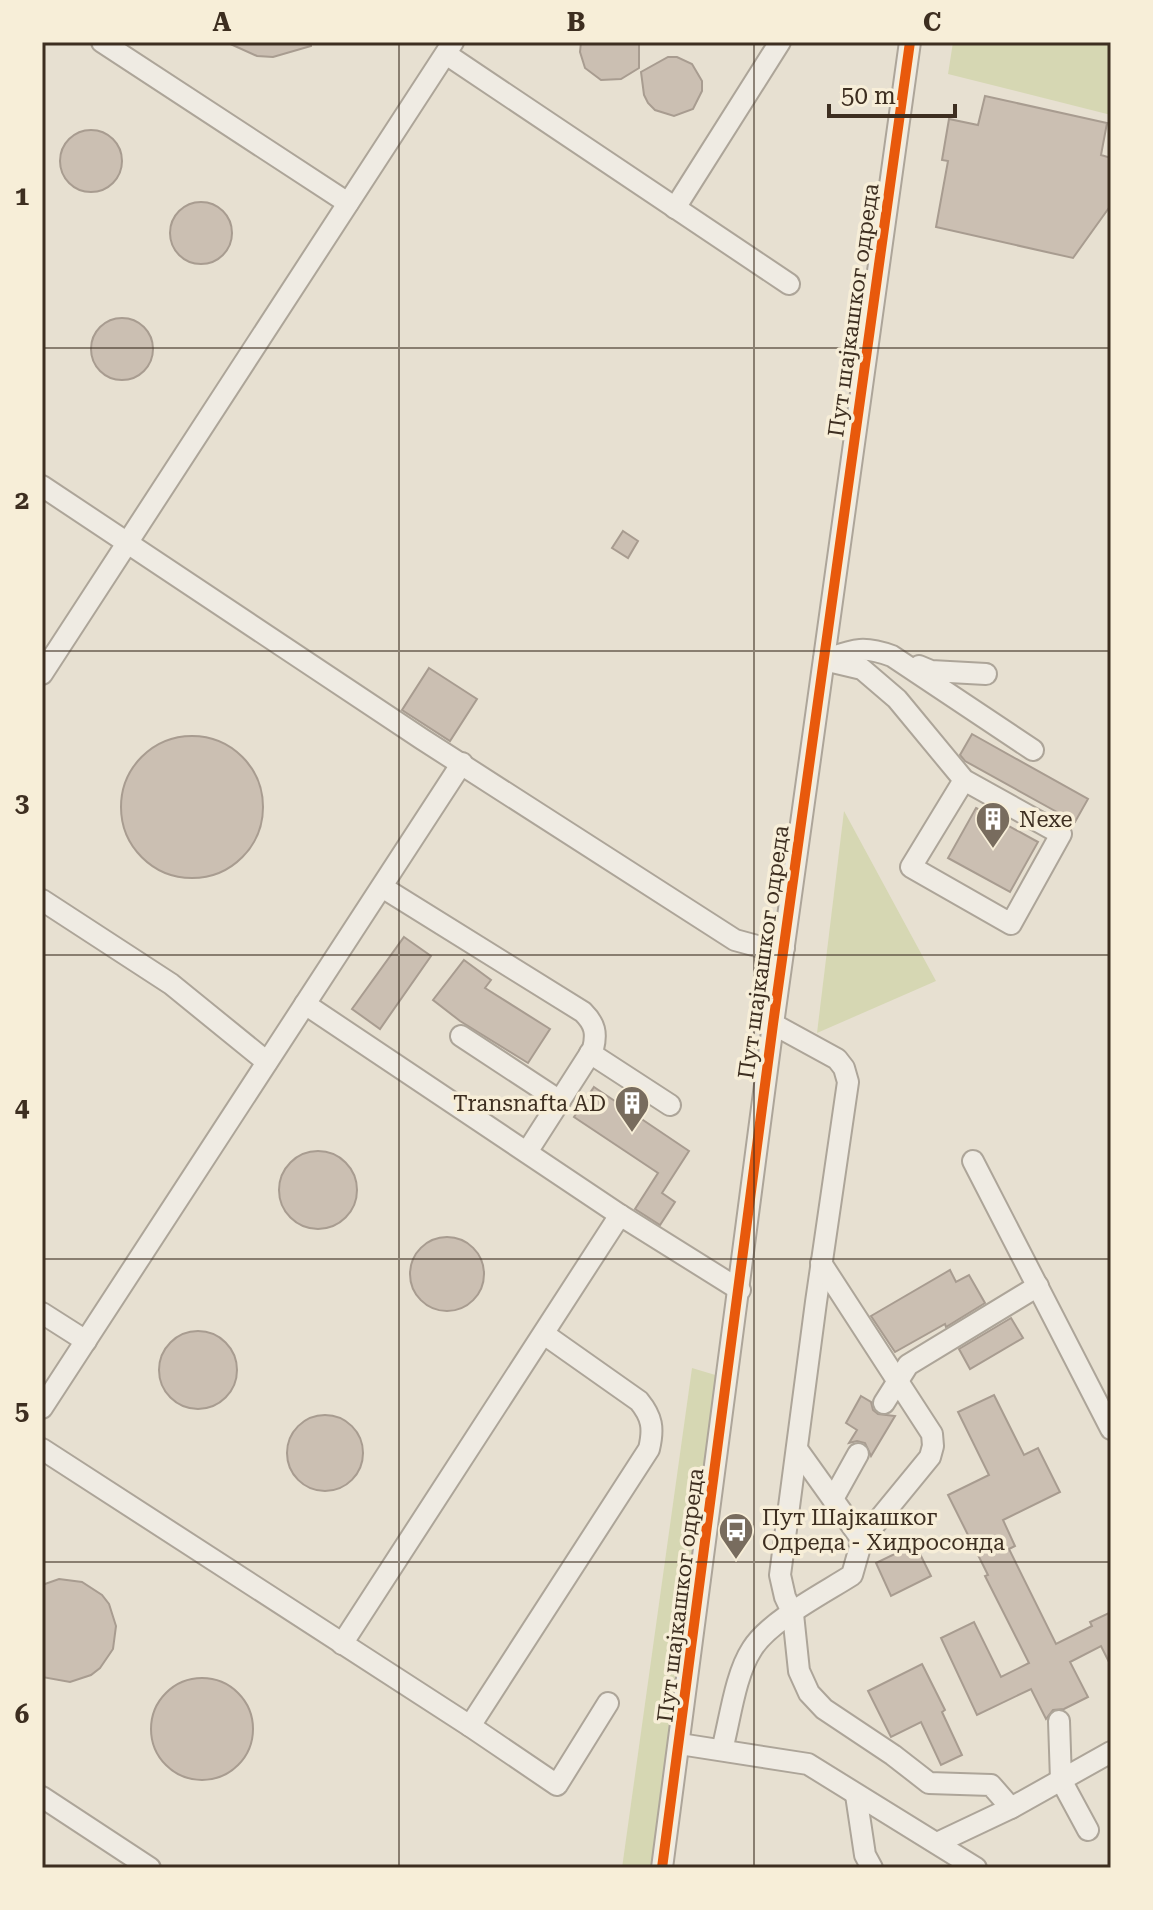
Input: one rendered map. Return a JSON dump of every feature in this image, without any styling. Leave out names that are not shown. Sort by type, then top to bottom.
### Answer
[{"type":"street","points":[[102,42],[348,203]]},
{"type":"street","points":[[675,208],[780,42]]},
{"type":"street","name":"Пут шајкашког одреда","points":[[662,1868],[773,1024],[910,42]]},
{"type":"street","points":[[42,674],[449,48],[675,208],[789,284]]},
{"type":"street","points":[[42,486],[409,731],[735,940],[784,948]]},
{"type":"street","points":[[824,660],[859,648],[871,648],[931,671],[986,674]]},
{"type":"street","points":[[892,656],[1033,750]]},
{"type":"street","points":[[824,660],[862,669],[897,699],[964,780],[1061,834],[1011,924],[911,867],[964,780]]},
{"type":"street","points":[[42,1408],[462,763]]},
{"type":"street","points":[[382,887],[583,1012],[592,1021],[596,1035],[590,1053],[527,1152]]},
{"type":"street","points":[[42,900],[171,984],[267,1062]]},
{"type":"street","points":[[305,1004],[620,1215],[740,1290]]},
{"type":"street","points":[[773,1024],[837,1059],[844,1068],[848,1082],[780,1575],[793,1614],[799,1671],[809,1693],[824,1709],[929,1783],[991,1785],[1011,1808]]},
{"type":"street","points":[[461,1036],[560,1101]]},
{"type":"street","points":[[590,1053],[670,1105]]},
{"type":"street","points":[[973,1161],[1111,1429]]},
{"type":"street","points":[[342,1644],[620,1215]]},
{"type":"street","points":[[722,1750],[744,1666],[752,1648],[769,1628],[852,1575],[862,1540],[930,1457],[933,1446],[932,1434],[821,1263]]},
{"type":"street","points":[[884,1403],[908,1365],[1038,1286]]},
{"type":"street","points":[[816,1302],[823,1297],[844,1296]]},
{"type":"street","points":[[42,1313],[86,1341]]},
{"type":"street","points":[[470,1726],[649,1449],[653,1430],[650,1414],[639,1401],[544,1334]]},
{"type":"street","points":[[42,1449],[557,1785],[608,1703]]},
{"type":"street","points":[[797,1449],[862,1540]]},
{"type":"street","points":[[833,1499],[858,1454]]},
{"type":"street","points":[[1059,1721],[1061,1780],[1088,1830]]},
{"type":"street","points":[[680,1744],[808,1764],[976,1868]]},
{"type":"street","points":[[937,1843],[1011,1808],[1111,1752]]},
{"type":"street","points":[[856,1795],[865,1855],[872,1868]]},
{"type":"street","points":[[42,1797],[150,1868]]},
{"type":"green space","points":[[953,42],[1111,42],[1111,115],[948,74]]},
{"type":"green space","points":[[844,811],[936,981],[817,1033]]},
{"type":"green space","points":[[692,1368],[722,1377],[651,1868],[622,1868]]},
{"type":"building","points":[[226,42],[311,42],[311,46],[273,57],[257,56]]},
{"type":"building","points":[[581,42],[639,42],[639,68],[621,79],[601,80],[585,68],[580,52]]},
{"type":"building","points":[[668,57],[677,57],[692,64],[702,81],[702,91],[693,109],[674,116],[655,110],[648,103],[641,72]]},
{"type":"building","points":[[985,96],[1107,123],[1101,155],[1111,158],[1111,205],[1073,258],[936,227],[948,161],[942,160],[949,119],[978,125]]},
{"type":"building","points":[[91,130],[113,139],[122,161],[113,183],[91,192],[69,183],[60,161],[69,139]]},
{"type":"building","points":[[201,202],[223,211],[232,233],[223,255],[201,264],[179,255],[170,233],[179,211]]},
{"type":"building","points":[[122,318],[144,327],[153,349],[144,371],[122,380],[100,371],[91,349],[100,327]]},
{"type":"building","points":[[623,531],[638,541],[628,558],[612,548]]},
{"type":"building","points":[[429,668],[477,699],[450,741],[402,710]]},
{"type":"building","points":[[972,734],[1088,799],[1075,822],[965,761],[960,755]]},
{"type":"building","points":[[192,736],[219,741],[243,756],[258,780],[263,807],[258,834],[243,858],[219,873],[192,878],[165,873],[141,858],[126,834],[121,807],[126,780],[141,756],[165,741]]},
{"type":"building","name":"Nexe","points":[[976,808],[1038,842],[1010,892],[948,858]]},
{"type":"building","points":[[404,937],[431,956],[380,1029],[352,1009]]},
{"type":"building","points":[[464,960],[491,980],[485,988],[550,1029],[528,1063],[460,1021],[433,1000]]},
{"type":"building","name":"Transnafta AD","points":[[594,1087],[689,1151],[662,1193],[675,1202],[660,1225],[635,1209],[658,1173],[574,1117]]},
{"type":"building","points":[[318,1151],[333,1154],[350,1168],[357,1190],[354,1205],[340,1222],[318,1229],[303,1226],[286,1212],[279,1190],[282,1175],[296,1158]]},
{"type":"building","points":[[447,1237],[461,1240],[473,1248],[481,1260],[484,1274],[481,1288],[473,1300],[461,1308],[447,1311],[433,1308],[421,1300],[413,1288],[410,1274],[413,1260],[421,1248],[433,1240]]},
{"type":"building","points":[[950,1270],[956,1282],[969,1275],[985,1303],[946,1327],[945,1324],[895,1352],[871,1316]]},
{"type":"building","points":[[1011,1318],[1023,1338],[970,1369],[959,1349]]},
{"type":"building","points":[[190,1331],[206,1331],[220,1337],[231,1348],[237,1370],[231,1392],[220,1403],[206,1409],[190,1409],[176,1403],[165,1392],[159,1378],[159,1362],[165,1348],[176,1337]]},
{"type":"building","points":[[994,1395],[1024,1455],[1038,1448],[1060,1492],[1003,1520],[1015,1546],[1009,1549],[1056,1644],[1092,1626],[1090,1622],[1111,1612],[1111,1666],[1101,1646],[1070,1662],[1088,1697],[1064,1709],[1053,1710],[1046,1719],[1031,1689],[977,1715],[941,1638],[974,1622],[1001,1677],[1029,1663],[948,1495],[989,1475],[958,1412]]},
{"type":"building","points":[[861,1396],[871,1402],[878,1414],[895,1416],[871,1456],[865,1443],[849,1443],[857,1430],[846,1423]]},
{"type":"building","points":[[325,1415],[339,1418],[352,1426],[360,1439],[363,1453],[360,1467],[352,1480],[339,1488],[325,1491],[311,1488],[298,1480],[290,1467],[287,1453],[290,1439],[298,1426],[311,1418]]},
{"type":"building","points":[[915,1544],[931,1576],[891,1596],[876,1563]]},
{"type":"building","points":[[59,1579],[82,1582],[102,1595],[109,1604],[116,1626],[113,1649],[100,1668],[91,1675],[70,1682],[42,1677],[42,1585]]},
{"type":"building","points":[[922,1664],[945,1710],[942,1712],[962,1755],[941,1765],[921,1722],[891,1737],[868,1691]]},
{"type":"building","points":[[202,1678],[222,1682],[238,1693],[249,1709],[253,1729],[249,1749],[238,1765],[222,1776],[202,1780],[182,1776],[166,1765],[155,1749],[151,1729],[155,1709],[166,1693],[182,1682]]},
{"type":"cycle path","points":[[662,1868],[773,1024],[910,42]]},
{"type":"place","name":"Nexe","points":[[993,850]]},
{"type":"place","name":"Transnafta AD","points":[[632,1134]]},
{"type":"place","name":"Пут Шајкашког Одреда - Хидросонда","points":[[736,1561]]}]
